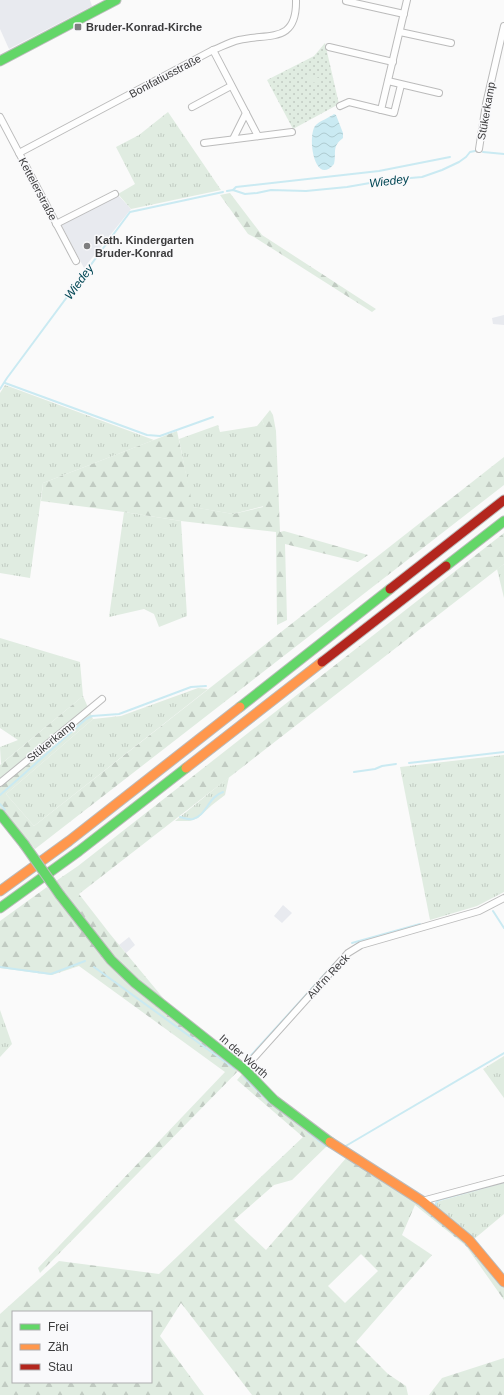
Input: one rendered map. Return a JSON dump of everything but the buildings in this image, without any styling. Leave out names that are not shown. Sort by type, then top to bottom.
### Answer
[{"type":"main road","points":[[0,61],[116,0]]},
{"type":"main road","points":[[0,891],[75,836],[504,500]]},
{"type":"main road","points":[[0,908],[79,852],[504,521]]},
{"type":"main road","name":"In der Worth","points":[[0,814],[87,930],[112,960],[135,983],[244,1069],[274,1100],[311,1129],[347,1154],[422,1201],[469,1240],[504,1282]]},
{"type":"street","name":"Bonifatiusstraße","points":[[19,153],[212,50],[238,40],[278,35],[287,30],[292,24],[296,8],[296,0]]},
{"type":"street","points":[[381,110],[407,0]]},
{"type":"street","points":[[346,1],[404,14]]},
{"type":"street","name":"Stükerkamp","points":[[479,149],[486,104],[504,26]]},
{"type":"street","points":[[400,32],[451,43]]},
{"type":"street","points":[[329,47],[393,62]]},
{"type":"street","points":[[212,50],[258,136]]},
{"type":"street","points":[[388,81],[439,93]]},
{"type":"street","points":[[340,106],[349,102],[394,113],[401,84]]},
{"type":"street","points":[[192,108],[231,86]]},
{"type":"street","points":[[233,139],[246,113]]},
{"type":"street","name":"Kettelerstraße","points":[[0,117],[76,261]]},
{"type":"street","points":[[204,143],[292,132]]},
{"type":"street","points":[[56,224],[115,194]]},
{"type":"street","name":"Stükerkamp","points":[[0,783],[102,699]]},
{"type":"street","name":"Auf'm Reck","points":[[244,1069],[348,953],[361,945],[479,911],[504,898]]},
{"type":"street","points":[[422,1201],[504,1179]]},
{"type":"shaded area","points":[[0,0],[90,0],[92,6],[9,49],[0,29]]},
{"type":"shaded area","name":"Kath. Kindergarten Bruder-Konrad","points":[[117,194],[131,209],[84,268],[61,224]]},
{"type":"shaded area","points":[[504,315],[504,325],[493,324],[492,318]]},
{"type":"shaded area","points":[[283,905],[292,913],[282,923],[274,916]]},
{"type":"shaded area","points":[[129,937],[135,945],[126,953],[119,945]]},
{"type":"green space","points":[[325,43],[339,104],[293,129],[267,80],[314,56]]},
{"type":"green space","points":[[308,76],[319,78],[319,83],[308,82]]},
{"type":"green space","points":[[168,112],[221,190],[131,209],[118,194],[135,184],[116,147],[139,135]]},
{"type":"green space","points":[[230,193],[262,235],[376,309],[372,312],[248,234],[220,195]]},
{"type":"green space","points":[[5,385],[154,440],[43,483],[30,578],[0,573],[0,393]]},
{"type":"green space","points":[[270,410],[273,415],[276,431],[280,532],[284,531],[368,555],[358,562],[285,544],[287,620],[277,625],[276,532],[181,521],[41,501],[43,483],[177,431],[193,507],[233,514],[263,507],[264,425],[262,420]]},
{"type":"green space","points":[[262,420],[264,425],[264,506],[233,514],[192,507],[179,439],[218,425],[220,432],[257,426]]},
{"type":"green space","points":[[504,457],[504,485],[35,849],[0,808],[0,765],[83,696],[93,719],[6,794],[34,826]]},
{"type":"green space","points":[[124,512],[181,521],[187,616],[159,627],[154,614],[144,609],[109,617]]},
{"type":"green space","points":[[504,533],[504,564],[79,894],[164,999],[162,1001],[114,959],[56,881],[78,866]]},
{"type":"green space","points":[[504,564],[504,598],[497,569]]},
{"type":"green space","points":[[0,638],[80,662],[83,696],[1,764],[0,747],[18,740],[0,728]]},
{"type":"green space","points":[[198,688],[208,689],[34,826],[6,794],[93,719],[121,716]]},
{"type":"green space","points":[[504,755],[504,892],[477,906],[430,920],[400,767]]},
{"type":"green space","points":[[229,777],[225,795],[198,818],[190,821],[175,821]]},
{"type":"green space","points":[[47,887],[109,964],[240,1069],[40,1273],[38,1268],[225,1072],[79,966],[52,975],[0,968],[0,921]]},
{"type":"green space","points":[[0,1010],[12,1044],[0,1057]]},
{"type":"green space","points":[[504,1056],[504,1098],[483,1069]]},
{"type":"green space","points":[[243,1073],[329,1144],[292,1180],[274,1185],[234,1220],[266,1250],[347,1157],[417,1201],[468,1242],[504,1285],[504,1300],[466,1246],[415,1205],[402,1235],[432,1255],[356,1342],[388,1374],[406,1386],[408,1395],[252,1395],[181,1303],[160,1336],[204,1395],[0,1395],[0,1314],[59,1261],[159,1274],[303,1137],[237,1080]],"holes":[[[361,1254],[378,1271],[345,1303],[328,1286]]]},
{"type":"green space","points":[[504,1183],[504,1214],[473,1240],[436,1206],[440,1201]]},
{"type":"green space","points":[[504,1358],[504,1395],[429,1395],[442,1378]]},
{"type":"water","points":[[334,114],[336,115],[343,133],[343,138],[337,144],[334,164],[327,169],[322,169],[314,158],[312,149],[313,132],[317,124]]},
{"type":"waterway","name":"Wiedey","points":[[227,191],[233,190],[245,194],[271,190],[306,191],[347,187],[387,180],[422,177],[459,162],[470,152],[475,151]]},
{"type":"waterway","name":"Wiedey","points":[[483,152],[504,154]]},
{"type":"waterway","points":[[233,190],[236,187],[379,171],[450,157]]},
{"type":"waterway","name":"Wiedey","points":[[0,389],[130,212],[223,192]]},
{"type":"waterway","points":[[5,383],[147,435],[160,436],[213,417]]},
{"type":"waterway","points":[[0,795],[86,719],[92,716],[119,714],[191,687],[206,686]]},
{"type":"waterway","points":[[409,763],[504,752]]},
{"type":"waterway","points":[[354,772],[396,764]]},
{"type":"waterway","points":[[180,817],[186,819],[198,817],[214,798],[223,792]]},
{"type":"waterway","points":[[0,804],[5,810]]},
{"type":"waterway","points":[[493,911],[504,928]]},
{"type":"waterway","points":[[352,943],[420,924]]},
{"type":"waterway","points":[[0,967],[51,974],[85,961]]},
{"type":"waterway","points":[[245,1062],[334,964]]},
{"type":"waterway","points":[[94,967],[235,1069]]},
{"type":"waterway","points":[[343,1146],[344,1147],[504,1053]]},
{"type":"waterway","points":[[244,1077],[270,1103],[302,1127]]},
{"type":"waterway","points":[[308,1132],[325,1146]]},
{"type":"waterway","points":[[436,1208],[436,1203],[439,1200],[504,1182]]},
{"type":"traffic: fast","points":[[0,61],[116,0]]},
{"type":"traffic: fast","points":[[446,566],[504,521]]},
{"type":"traffic: fast","points":[[240,707],[390,589]]},
{"type":"traffic: fast","points":[[0,908],[79,851],[186,768]]},
{"type":"traffic: fast","points":[[0,814],[24,844]]},
{"type":"traffic: fast","points":[[24,844],[60,895]]},
{"type":"traffic: fast","points":[[60,895],[111,960],[135,983],[244,1069],[274,1100],[330,1142]]},
{"type":"traffic: slow","points":[[186,768],[322,662]]},
{"type":"traffic: slow","points":[[0,891],[69,841],[240,707]]},
{"type":"traffic: slow","points":[[330,1142],[422,1201],[469,1240],[504,1282]]},
{"type":"traffic: jam","points":[[390,589],[504,500]]},
{"type":"traffic: jam","points":[[322,662],[446,566]]},
{"type":"place","name":"Bruder-Konrad-Kirche","points":[[78,27]]},
{"type":"place","name":"Kath. Kindergarten Bruder-Konrad","points":[[87,246]]}]
